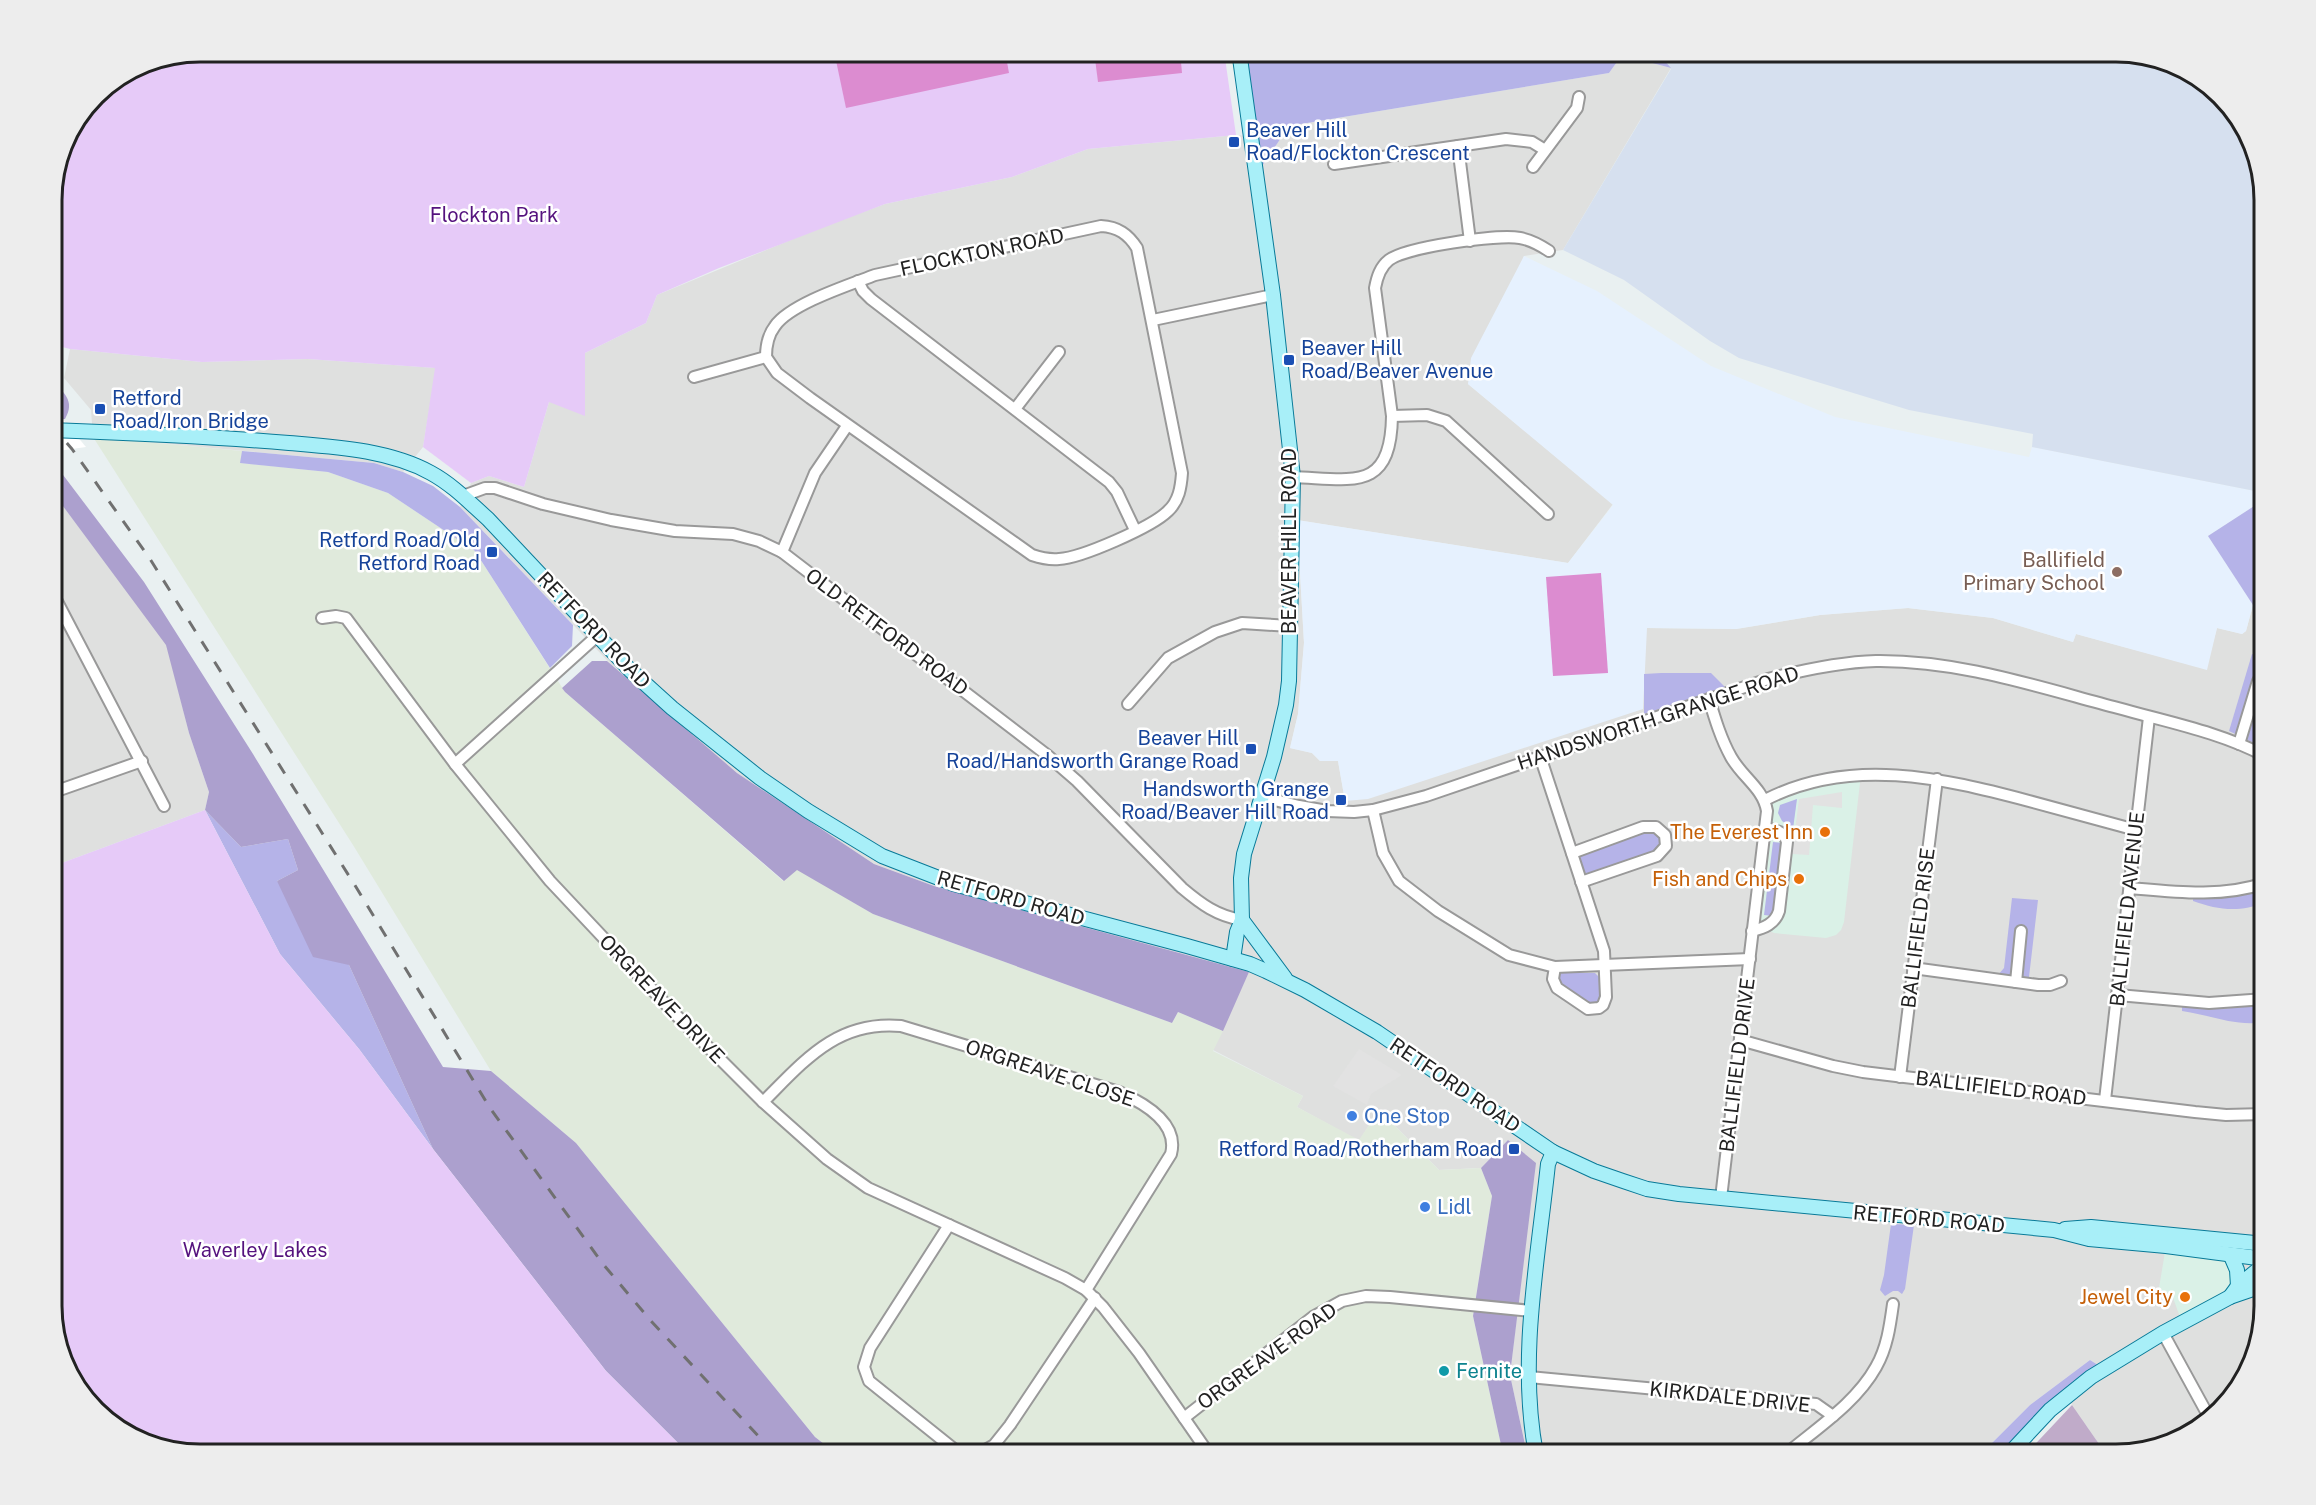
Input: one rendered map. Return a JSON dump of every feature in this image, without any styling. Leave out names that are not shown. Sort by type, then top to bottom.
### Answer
[{"type":"main road","name":"BEAVER HILL ROAD","points":[[1240,61],[1273,295],[1293,477],[1289,681],[1286,705],[1274,758],[1244,854],[1241,878],[1245,925],[1250,941],[1250,964]]},
{"type":"main road","name":"RETFORD ROAD","points":[[62,430],[240,438],[364,452],[419,467],[463,496],[630,670],[672,708],[760,778],[808,811],[882,856],[954,884],[1250,964],[1286,980],[1377,1032],[1553,1152],[1594,1171],[1647,1189],[2054,1230],[2089,1239],[2166,1246],[2254,1258]]},
{"type":"main road","name":"BEAVER HILL ROAD","points":[[1233,959],[1237,932],[1245,925]]},
{"type":"main road","points":[[1245,925],[1286,980]]},
{"type":"main road","points":[[1535,1444],[1529,1377],[1532,1311],[1548,1164],[1553,1152]]},
{"type":"main road","name":"RETFORD ROAD","points":[[2054,1230],[2091,1227],[2254,1243]]},
{"type":"main road","points":[[2231,1256],[2237,1270],[2234,1291]]},
{"type":"main road","points":[[2018,1444],[2050,1410],[2071,1392],[2110,1365],[2234,1291],[2254,1274]]},
{"type":"main road","points":[[2234,1291],[2254,1287]]},
{"type":"street","points":[[1533,167],[1577,108],[1579,98]]},
{"type":"street","points":[[1334,164],[1520,139],[1532,142],[1545,150]]},
{"type":"street","points":[[1458,146],[1470,241]]},
{"type":"street","name":"FLOCKTON ROAD","points":[[766,357],[769,337],[783,317],[823,296],[875,275],[1101,226],[1126,234],[1137,248],[1181,459],[1181,486],[1176,500],[1168,511],[1135,530],[1071,558],[1044,559],[1021,548],[847,426]]},
{"type":"street","points":[[1293,477],[1350,478],[1369,475],[1386,459],[1392,432],[1392,416],[1375,288],[1381,268],[1397,255],[1500,237],[1519,238],[1549,251]]},
{"type":"street","points":[[858,281],[863,291],[871,299],[1109,482],[1117,492],[1135,530]]},
{"type":"street","points":[[1153,320],[1273,295]]},
{"type":"street","points":[[1015,409],[1059,352]]},
{"type":"street","points":[[694,377],[766,357],[777,373],[847,426],[815,473],[782,552]]},
{"type":"street","points":[[1392,416],[1427,415],[1446,421],[1548,514]]},
{"type":"street","name":"OLD RETFORD ROAD","points":[[463,496],[485,488],[495,488],[543,504],[611,520],[675,531],[733,534],[759,541],[782,552],[1047,755],[1077,781],[1197,901],[1224,917],[1245,925]]},
{"type":"street","points":[[62,611],[164,806]]},
{"type":"street","name":"ORGREAVE DRIVE","points":[[322,618],[336,616],[346,618],[455,764],[521,847],[571,904],[675,1014],[763,1102],[845,1173],[868,1188],[1065,1278],[1090,1294]]},
{"type":"street","points":[[1128,704],[1168,658],[1215,632],[1242,623],[1290,626]]},
{"type":"street","points":[[455,764],[597,636]]},
{"type":"street","name":"HANDSWORTH GRANGE ROAD","points":[[1262,797],[1327,811],[1372,810],[1426,796],[1768,679],[1820,666],[1874,661],[1957,667],[1982,672],[2149,717],[2239,744],[2254,751]]},
{"type":"street","points":[[2239,744],[2254,694]]},
{"type":"street","points":[[1709,699],[1721,737],[1731,758],[1740,772],[1761,792],[1765,800],[1809,784],[1861,774],[1888,774],[1937,779],[1974,786],[2136,830]]},
{"type":"street","name":"BALLIFIELD AVENUE","points":[[2105,1100],[2149,717]]},
{"type":"street","points":[[1540,756],[1604,951],[1606,997],[1603,1005],[1593,1010],[1588,1009],[1557,988],[1553,979],[1555,967]]},
{"type":"street","points":[[62,789],[142,761]]},
{"type":"street","name":"BALLIFIELD RISE","points":[[1900,1077],[1937,779]]},
{"type":"street","name":"BALLIFIELD DRIVE","points":[[1721,1198],[1765,828],[1765,800]]},
{"type":"street","points":[[1372,810],[1383,853],[1394,875],[1408,890],[1438,912],[1494,948],[1527,961],[1555,967],[1750,959]]},
{"type":"street","points":[[1572,853],[1643,827],[1656,827],[1665,835],[1666,846],[1657,856],[1581,882]]},
{"type":"street","points":[[1752,931],[1763,928],[1777,918],[1780,899],[1787,842],[1785,836],[1779,831],[1765,828]]},
{"type":"street","points":[[2130,888],[2176,892],[2222,892],[2254,886]]},
{"type":"street","points":[[2016,982],[2021,932]]},
{"type":"street","points":[[1913,968],[2050,986],[2061,981]]},
{"type":"street","points":[[2118,995],[2209,1003],[2254,1000]]},
{"type":"street","name":"ORGREAVE CLOSE","points":[[763,1102],[821,1047],[854,1029],[885,1024],[912,1029],[1101,1086],[1138,1100],[1169,1128],[1174,1144],[1171,1154],[1090,1294],[1010,1425],[995,1444]]},
{"type":"street","name":"BALLIFIELD ROAD","points":[[1740,1040],[1833,1066],[1900,1077],[2226,1115],[2254,1114]]},
{"type":"street","points":[[948,1444],[869,1382],[864,1367],[870,1348],[949,1225]]},
{"type":"street","points":[[1090,1294],[1139,1353],[1202,1444]]},
{"type":"street","name":"ORGREAVE ROAD","points":[[1184,1418],[1313,1317],[1342,1301],[1366,1296],[1390,1297],[1532,1311]]},
{"type":"street","name":"KIRKDALE DRIVE","points":[[1529,1377],[1805,1403],[1823,1408],[1833,1416],[1859,1391],[1877,1366],[1888,1337],[1893,1304]]},
{"type":"street","points":[[2163,1333],[2205,1410]]},
{"type":"street","points":[[1798,1444],[1833,1416]]},
{"type":"shaded area","points":[[1181,61],[1182,73],[1098,82],[1095,62]]},
{"type":"shaded area","points":[[1247,61],[1617,61],[1609,73],[1289,126],[1262,166]]},
{"type":"shaded area","points":[[1617,61],[1646,61],[1671,68],[1563,250],[1524,256],[1468,384],[1613,504],[1568,563],[1297,520],[1304,643],[1298,714],[1290,748],[1312,753],[1320,761],[1338,761],[1345,801],[1647,628],[1736,629],[1820,615],[1908,608],[1993,618],[2073,642],[2076,634],[2206,669],[2217,628],[2242,634],[2246,631],[2253,605],[2253,1323],[2247,1350],[2231,1382],[2207,1409],[2193,1420],[2169,1433],[2134,1442],[2099,1444],[2072,1405],[2066,1388],[2098,1365],[2090,1360],[2030,1405],[1991,1444],[1525,1444],[1510,1375],[1535,1163],[1508,1140],[1481,1168],[1439,1170],[1379,1110],[1359,1141],[1297,1107],[1303,1096],[1213,1050],[1249,972],[934,886],[874,864],[737,773],[627,681],[460,507],[471,483],[489,476],[524,487],[549,402],[585,353],[646,323],[657,295],[822,227],[885,204],[1012,177],[1088,149],[1236,135],[1258,137],[1262,165],[1289,126],[1609,73]]},
{"type":"shaded area","points":[[1646,61],[1665,61],[1671,68]]},
{"type":"shaded area","points":[[1665,61],[2116,61],[2152,66],[2193,85],[2220,109],[2236,131],[2250,164],[2253,182],[2254,491],[2032,447],[2033,434],[1909,410],[1739,358],[1710,341],[1624,280],[1563,250],[1671,69]]},
{"type":"shaded area","points":[[836,62],[1007,62],[1009,73],[846,108]]},
{"type":"shaded area","points":[[1524,256],[1597,291],[1711,366],[1835,417],[2029,457],[2032,447],[2254,491],[2254,506],[2208,536],[2253,605],[2246,631],[2242,634],[2217,628],[2207,670],[2076,634],[2073,642],[1993,618],[1908,608],[1820,615],[1736,629],[1647,628],[1643,709],[1368,799],[1345,801],[1338,761],[1320,761],[1312,753],[1290,748],[1298,714],[1304,643],[1297,520],[1568,563],[1613,505],[1468,384],[1471,358]]},
{"type":"shaded area","points":[[70,349],[202,362],[308,359],[436,368],[423,447],[403,472],[374,463],[93,437],[91,410],[64,378]]},
{"type":"shaded area","points":[[62,391],[69,402],[65,419],[62,419]]},
{"type":"shaded area","points":[[93,437],[242,451],[241,463],[328,472],[388,493],[475,551],[565,692],[783,881],[797,869],[873,914],[1172,1023],[1178,1012],[1223,1031],[1213,1051],[1303,1096],[1297,1107],[1359,1140],[1379,1110],[1439,1170],[1481,1168],[1492,1196],[1473,1316],[1501,1444],[824,1444],[815,1437],[576,1143],[491,1071],[353,845]]},
{"type":"shaded area","points":[[242,451],[374,463],[403,472],[433,486],[460,507],[573,625],[572,646],[550,668],[475,551],[388,493],[328,472],[240,463]]},
{"type":"shaded area","points":[[62,474],[144,582],[253,754],[443,1067],[491,1071],[576,1143],[815,1437],[824,1444],[679,1444],[606,1371],[433,1149],[349,965],[313,957],[277,881],[298,870],[288,839],[241,847],[205,810],[209,792],[189,733],[166,645],[62,505]]},
{"type":"shaded area","points":[[62,505],[167,645],[189,733],[209,792],[205,810],[62,863]]},
{"type":"shaded area","points":[[2254,506],[2254,606],[2253,605],[2208,536]]},
{"type":"shaded area","points":[[1601,573],[1608,673],[1553,676],[1546,577]]},
{"type":"shaded area","points":[[2252,654],[2254,655],[2254,743],[2229,731]]},
{"type":"shaded area","points":[[592,661],[607,661],[737,773],[874,864],[934,886],[1249,972],[1223,1031],[1178,1012],[1172,1023],[873,914],[797,870],[784,881],[565,692],[562,688]]},
{"type":"shaded area","points":[[1711,673],[1725,687],[1644,714],[1644,674]]},
{"type":"shaded area","points":[[1861,774],[1844,922],[1841,930],[1836,935],[1826,938],[1774,933],[1763,928],[1752,931],[1765,800]]},
{"type":"shaded area","points":[[1842,792],[1842,808],[1813,805],[1809,855],[1792,854],[1799,799]]},
{"type":"shaded area","points":[[1797,799],[1793,829],[1782,821],[1778,813],[1780,805]]},
{"type":"shaded area","points":[[205,810],[241,847],[288,839],[298,870],[277,881],[349,965],[433,1149],[359,1049],[280,954]]},
{"type":"shaded area","points":[[1651,832],[1660,840],[1657,850],[1651,854],[1589,874],[1583,872],[1579,861],[1582,854]]},
{"type":"shaded area","points":[[1773,842],[1783,843],[1773,916],[1764,915]]},
{"type":"shaded area","points":[[2254,891],[2254,906],[2229,909],[2193,901],[2193,898],[2227,897]]},
{"type":"shaded area","points":[[2012,898],[2038,900],[2029,977],[1998,975],[2004,968]]},
{"type":"shaded area","points":[[1560,973],[1595,973],[1602,980],[1603,997],[1596,1005],[1590,1005],[1559,983],[1557,977]]},
{"type":"shaded area","points":[[2182,1006],[2220,1009],[2254,1006],[2254,1023],[2233,1022],[2182,1011]]},
{"type":"shaded area","points":[[1359,1049],[1402,1075],[1371,1094],[1367,1105],[1333,1086]]},
{"type":"shaded area","points":[[1508,1140],[1536,1163],[1510,1375],[1525,1444],[1501,1444],[1473,1316],[1492,1196],[1481,1168]]},
{"type":"shaded area","points":[[1891,1224],[1914,1225],[1905,1289],[1902,1294],[1893,1291],[1885,1296],[1880,1290]]},
{"type":"shaded area","points":[[2166,1246],[2231,1256],[2238,1286],[2182,1323],[2171,1292],[2158,1294]]},
{"type":"shaded area","points":[[2090,1360],[2098,1365],[2072,1385],[2012,1444],[1991,1444],[2030,1405]]},
{"type":"shaded area","points":[[2072,1405],[2099,1444],[2035,1444]]},
{"type":"green space","name":"Flockton Park","points":[[1225,61],[1236,135],[1088,149],[1012,177],[885,204],[719,268],[657,295],[646,323],[585,353],[585,416],[549,402],[524,487],[489,476],[471,483],[423,447],[435,368],[308,359],[202,362],[62,347],[62,191],[66,164],[72,147],[85,123],[102,102],[116,90],[147,72],[173,64],[191,62]]},
{"type":"green space","name":"Waverley Lakes","points":[[205,810],[280,954],[359,1049],[433,1149],[606,1371],[679,1444],[200,1444],[155,1436],[123,1420],[102,1403],[76,1366],[64,1332],[62,1314],[62,863]]},
{"type":"pier","points":[[62,418],[86,447],[62,450]]},
{"type":"railway","points":[[62,438],[150,559],[356,887],[490,1108],[603,1264],[651,1321],[766,1444]]},
{"type":"place","name":"Beaver Hill Road/Flockton Crescent","points":[[1234,142]]},
{"type":"place","name":"Beaver Hill Road/Beaver Avenue","points":[[1289,360]]},
{"type":"place","name":"Retford Road/Iron Bridge","points":[[100,409]]},
{"type":"place","name":"Retford Road/Old Retford Road","points":[[492,552]]},
{"type":"place","name":"Ballifield Primary School","points":[[2117,572]]},
{"type":"place","name":"Beaver Hill Road/Handsworth Grange Road","points":[[1251,749]]},
{"type":"place","name":"Handsworth Grange Road/Beaver Hill Road","points":[[1341,800]]},
{"type":"place","name":"The Everest Inn","points":[[1825,832]]},
{"type":"place","name":"Fish and Chips","points":[[1799,879]]},
{"type":"place","name":"One Stop","points":[[1352,1116]]},
{"type":"place","name":"Retford Road/Rotherham Road","points":[[1514,1149]]},
{"type":"place","name":"Lidl","points":[[1425,1207]]},
{"type":"place","name":"Jewel City","points":[[2185,1297]]},
{"type":"place","name":"Fernite","points":[[1444,1371]]}]
